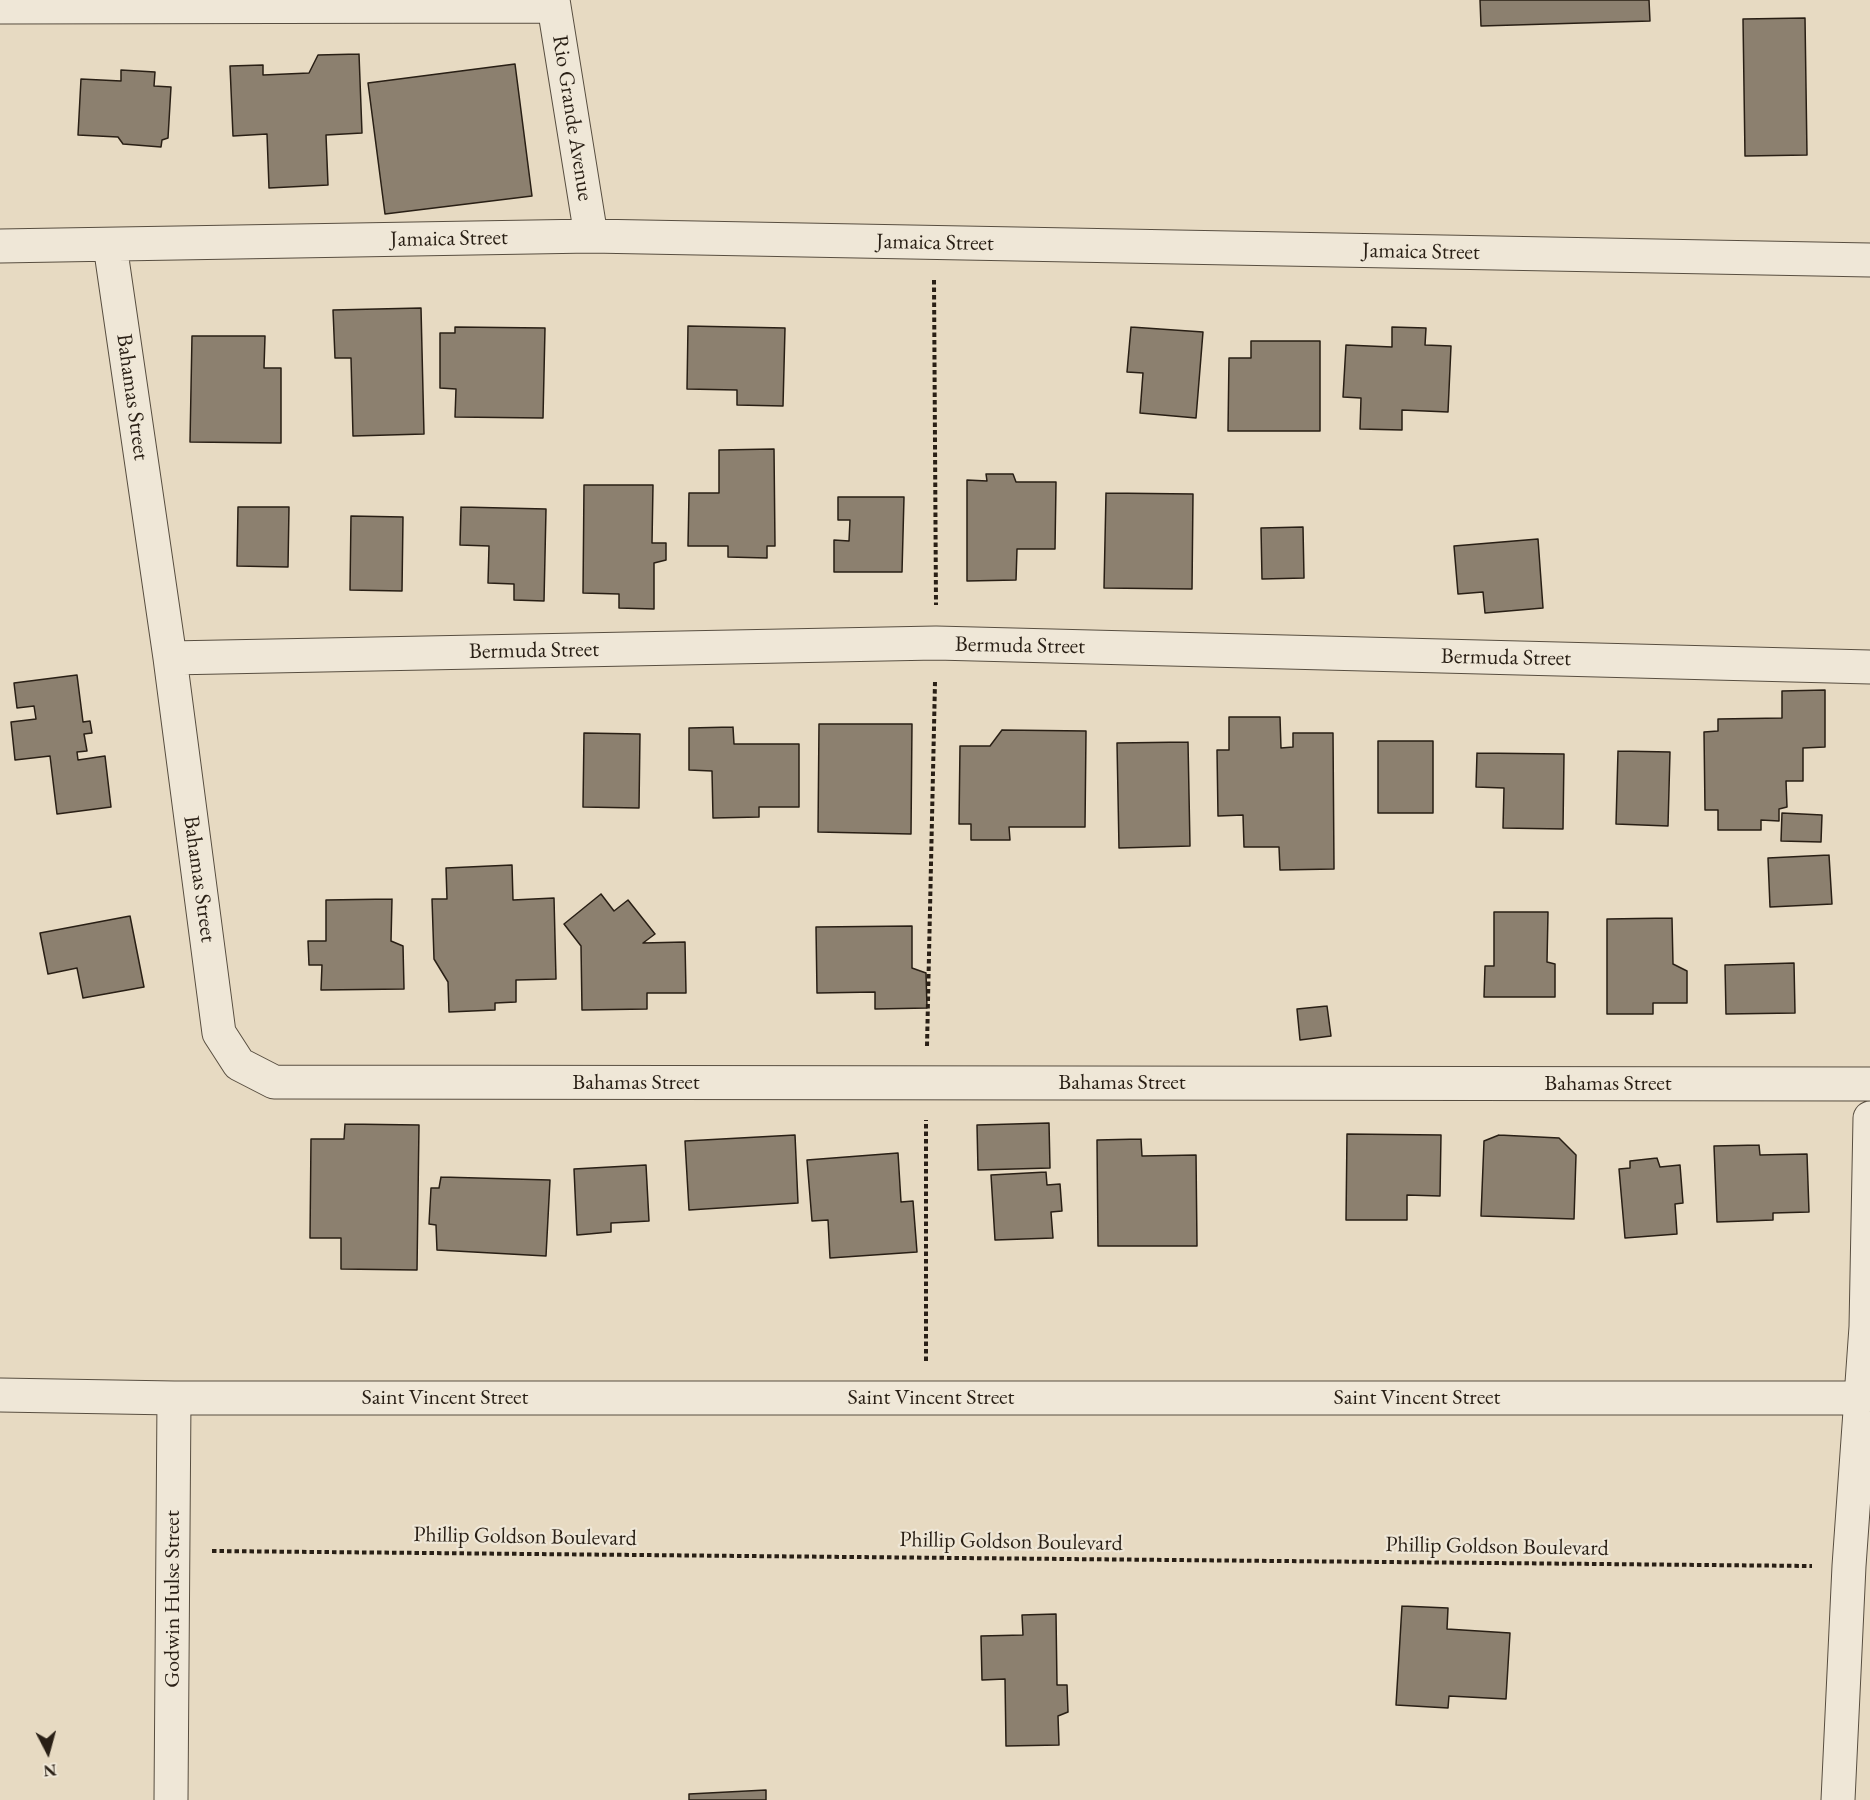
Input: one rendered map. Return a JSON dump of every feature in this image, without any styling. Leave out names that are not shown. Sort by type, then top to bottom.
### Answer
[{"type":"street","points":[[0,7],[553,3]]},
{"type":"street","name":"Rio Grande Avenue","points":[[553,3],[591,236]]},
{"type":"street","name":"Jamaica Street","points":[[0,246],[591,236],[1870,260]]},
{"type":"street","name":"Bahamas Street","points":[[110,245],[170,658],[219,1033],[239,1064],[274,1082],[1870,1084]]},
{"type":"street","name":"Bermuda Street","points":[[170,658],[936,644],[1870,667]]},
{"type":"street","points":[[1838,1800],[1849,1566],[1868,1327],[1870,1118]]},
{"type":"street","name":"Saint Vincent Street","points":[[0,1395],[174,1398],[1861,1398]]},
{"type":"street","name":"Godwin Hulse Street","points":[[171,1800],[174,1398]]},
{"type":"path","points":[[926,1398],[926,1083],[936,644],[934,243]]},
{"type":"path","name":"Phillip Goldson Boulevard","points":[[174,1550],[1849,1566]]},
{"type":"building","points":[[1480,0],[1649,0],[1650,21],[1481,26]]},
{"type":"building","points":[[1805,18],[1807,155],[1745,156],[1743,19]]},
{"type":"building","points":[[359,54],[362,133],[326,135],[328,185],[269,188],[267,134],[233,136],[230,66],[263,65],[263,75],[309,73],[318,55]]},
{"type":"building","points":[[515,64],[532,196],[385,214],[368,83]]},
{"type":"building","points":[[121,70],[155,72],[154,86],[171,87],[168,138],[162,140],[161,147],[123,144],[118,137],[78,135],[81,79],[121,81]]},
{"type":"building","points":[[421,308],[424,434],[353,436],[351,358],[335,358],[333,310]]},
{"type":"building","points":[[688,326],[785,328],[783,406],[737,405],[737,390],[687,389]]},
{"type":"building","points":[[455,327],[545,328],[543,418],[455,417],[456,389],[440,388],[440,333],[455,333]]},
{"type":"building","points":[[1131,327],[1203,332],[1196,418],[1140,413],[1143,373],[1127,372]]},
{"type":"building","points":[[1392,327],[1426,328],[1425,345],[1451,346],[1448,412],[1402,410],[1402,430],[1360,429],[1361,398],[1343,397],[1346,345],[1392,347]]},
{"type":"building","points":[[192,336],[265,336],[264,368],[281,368],[281,443],[190,442]]},
{"type":"building","points":[[1251,341],[1320,341],[1320,431],[1228,431],[1229,358],[1251,358]]},
{"type":"building","points":[[774,449],[775,546],[767,546],[767,558],[728,557],[728,546],[688,546],[689,493],[719,493],[719,450]]},
{"type":"building","points":[[986,474],[1013,474],[1016,482],[1056,482],[1055,549],[1017,549],[1016,580],[967,581],[967,480],[987,481]]},
{"type":"building","points":[[584,485],[653,485],[652,543],[666,543],[666,560],[654,563],[654,609],[619,608],[619,594],[583,593]]},
{"type":"building","points":[[1106,493],[1193,494],[1192,589],[1104,588]]},
{"type":"building","points":[[838,497],[904,497],[902,572],[834,572],[834,540],[849,541],[850,520],[838,520]]},
{"type":"building","points":[[238,507],[289,507],[288,567],[237,566]]},
{"type":"building","points":[[461,507],[546,509],[544,601],[514,600],[514,584],[488,583],[489,546],[460,545]]},
{"type":"building","points":[[351,516],[403,517],[402,591],[350,590]]},
{"type":"building","points":[[1303,527],[1304,578],[1262,579],[1261,528]]},
{"type":"building","points":[[1538,539],[1543,608],[1485,613],[1483,592],[1458,594],[1454,546]]},
{"type":"building","points":[[77,675],[83,722],[90,721],[92,733],[84,734],[87,751],[77,752],[78,760],[105,756],[111,807],[57,814],[50,756],[15,760],[11,722],[36,719],[34,706],[17,708],[14,683]]},
{"type":"building","points":[[1825,690],[1825,747],[1803,748],[1803,781],[1786,781],[1787,807],[1779,809],[1779,821],[1761,820],[1761,830],[1718,830],[1718,810],[1705,810],[1704,732],[1718,731],[1718,719],[1782,718],[1782,691]]},
{"type":"building","points":[[1229,717],[1280,717],[1281,748],[1293,747],[1293,733],[1333,733],[1334,869],[1280,870],[1279,847],[1244,847],[1243,815],[1218,816],[1217,750],[1229,750]]},
{"type":"building","points":[[819,724],[912,724],[911,834],[818,832]]},
{"type":"building","points":[[733,727],[734,744],[799,744],[799,807],[759,807],[759,817],[713,818],[712,771],[689,770],[689,728]]},
{"type":"building","points":[[1002,730],[1086,731],[1085,827],[1009,827],[1010,840],[971,840],[971,824],[959,824],[960,746],[990,746]]},
{"type":"building","points":[[584,733],[640,734],[639,808],[583,807]]},
{"type":"building","points":[[1378,741],[1433,741],[1433,813],[1378,813]]},
{"type":"building","points":[[1188,742],[1190,846],[1119,848],[1117,743]]},
{"type":"building","points":[[1618,751],[1670,752],[1668,826],[1616,824]]},
{"type":"building","points":[[1477,753],[1564,754],[1563,829],[1503,828],[1504,788],[1476,787]]},
{"type":"building","points":[[1782,813],[1822,815],[1821,842],[1781,841]]},
{"type":"building","points":[[1829,855],[1832,904],[1770,907],[1768,858]]},
{"type":"building","points":[[512,865],[513,900],[554,898],[556,979],[516,980],[516,1002],[495,1003],[495,1010],[449,1012],[448,982],[434,959],[432,899],[447,899],[446,868]]},
{"type":"building","points":[[601,894],[614,911],[628,900],[655,934],[643,943],[685,942],[686,993],[647,993],[647,1009],[582,1010],[581,946],[564,924]]},
{"type":"building","points":[[392,899],[391,941],[403,946],[404,989],[321,990],[322,965],[309,965],[308,941],[326,941],[326,900]]},
{"type":"building","points":[[1494,912],[1548,912],[1547,962],[1555,964],[1555,997],[1484,997],[1485,966],[1494,966]]},
{"type":"building","points":[[130,916],[144,987],[83,998],[77,968],[48,974],[40,933]]},
{"type":"building","points":[[1672,918],[1673,964],[1687,971],[1687,1003],[1653,1003],[1653,1014],[1607,1014],[1607,919]]},
{"type":"building","points":[[912,926],[912,968],[926,973],[927,1008],[875,1009],[875,992],[817,993],[816,927]]},
{"type":"building","points":[[1794,963],[1795,1013],[1726,1014],[1725,965]]},
{"type":"building","points":[[1327,1006],[1331,1036],[1300,1040],[1297,1009]]},
{"type":"building","points":[[1049,1123],[1050,1168],[978,1170],[977,1125]]},
{"type":"building","points":[[345,1124],[419,1125],[417,1270],[341,1269],[341,1238],[310,1238],[311,1139],[344,1139]]},
{"type":"building","points":[[1347,1134],[1441,1135],[1440,1196],[1407,1195],[1407,1220],[1346,1220]]},
{"type":"building","points":[[795,1135],[798,1203],[689,1210],[685,1141]]},
{"type":"building","points":[[1499,1135],[1559,1138],[1576,1155],[1574,1219],[1481,1216],[1484,1141]]},
{"type":"building","points":[[1141,1139],[1142,1156],[1196,1155],[1197,1246],[1098,1246],[1097,1140]]},
{"type":"building","points":[[1759,1145],[1760,1155],[1807,1154],[1809,1212],[1773,1213],[1773,1220],[1717,1222],[1714,1146]]},
{"type":"building","points":[[898,1153],[901,1202],[913,1201],[917,1252],[830,1258],[828,1220],[812,1221],[807,1160]]},
{"type":"building","points":[[1657,1158],[1660,1167],[1680,1165],[1683,1203],[1675,1204],[1677,1234],[1625,1238],[1619,1169],[1630,1168],[1630,1161]]},
{"type":"building","points":[[646,1165],[649,1221],[611,1223],[611,1232],[577,1235],[574,1169]]},
{"type":"building","points":[[1046,1172],[1047,1185],[1060,1184],[1062,1211],[1051,1212],[1053,1238],[995,1240],[991,1175]]},
{"type":"building","points":[[441,1177],[550,1180],[546,1256],[437,1250],[436,1225],[429,1224],[431,1188],[439,1188]]},
{"type":"building","points":[[1402,1606],[1448,1608],[1447,1629],[1510,1633],[1506,1699],[1449,1696],[1448,1708],[1396,1705]]},
{"type":"building","points":[[1056,1614],[1057,1685],[1067,1685],[1068,1712],[1058,1716],[1059,1745],[1006,1746],[1005,1679],[982,1680],[981,1636],[1023,1635],[1022,1615]]},
{"type":"building","points":[[766,1790],[766,1800],[689,1800],[689,1794]]}]
